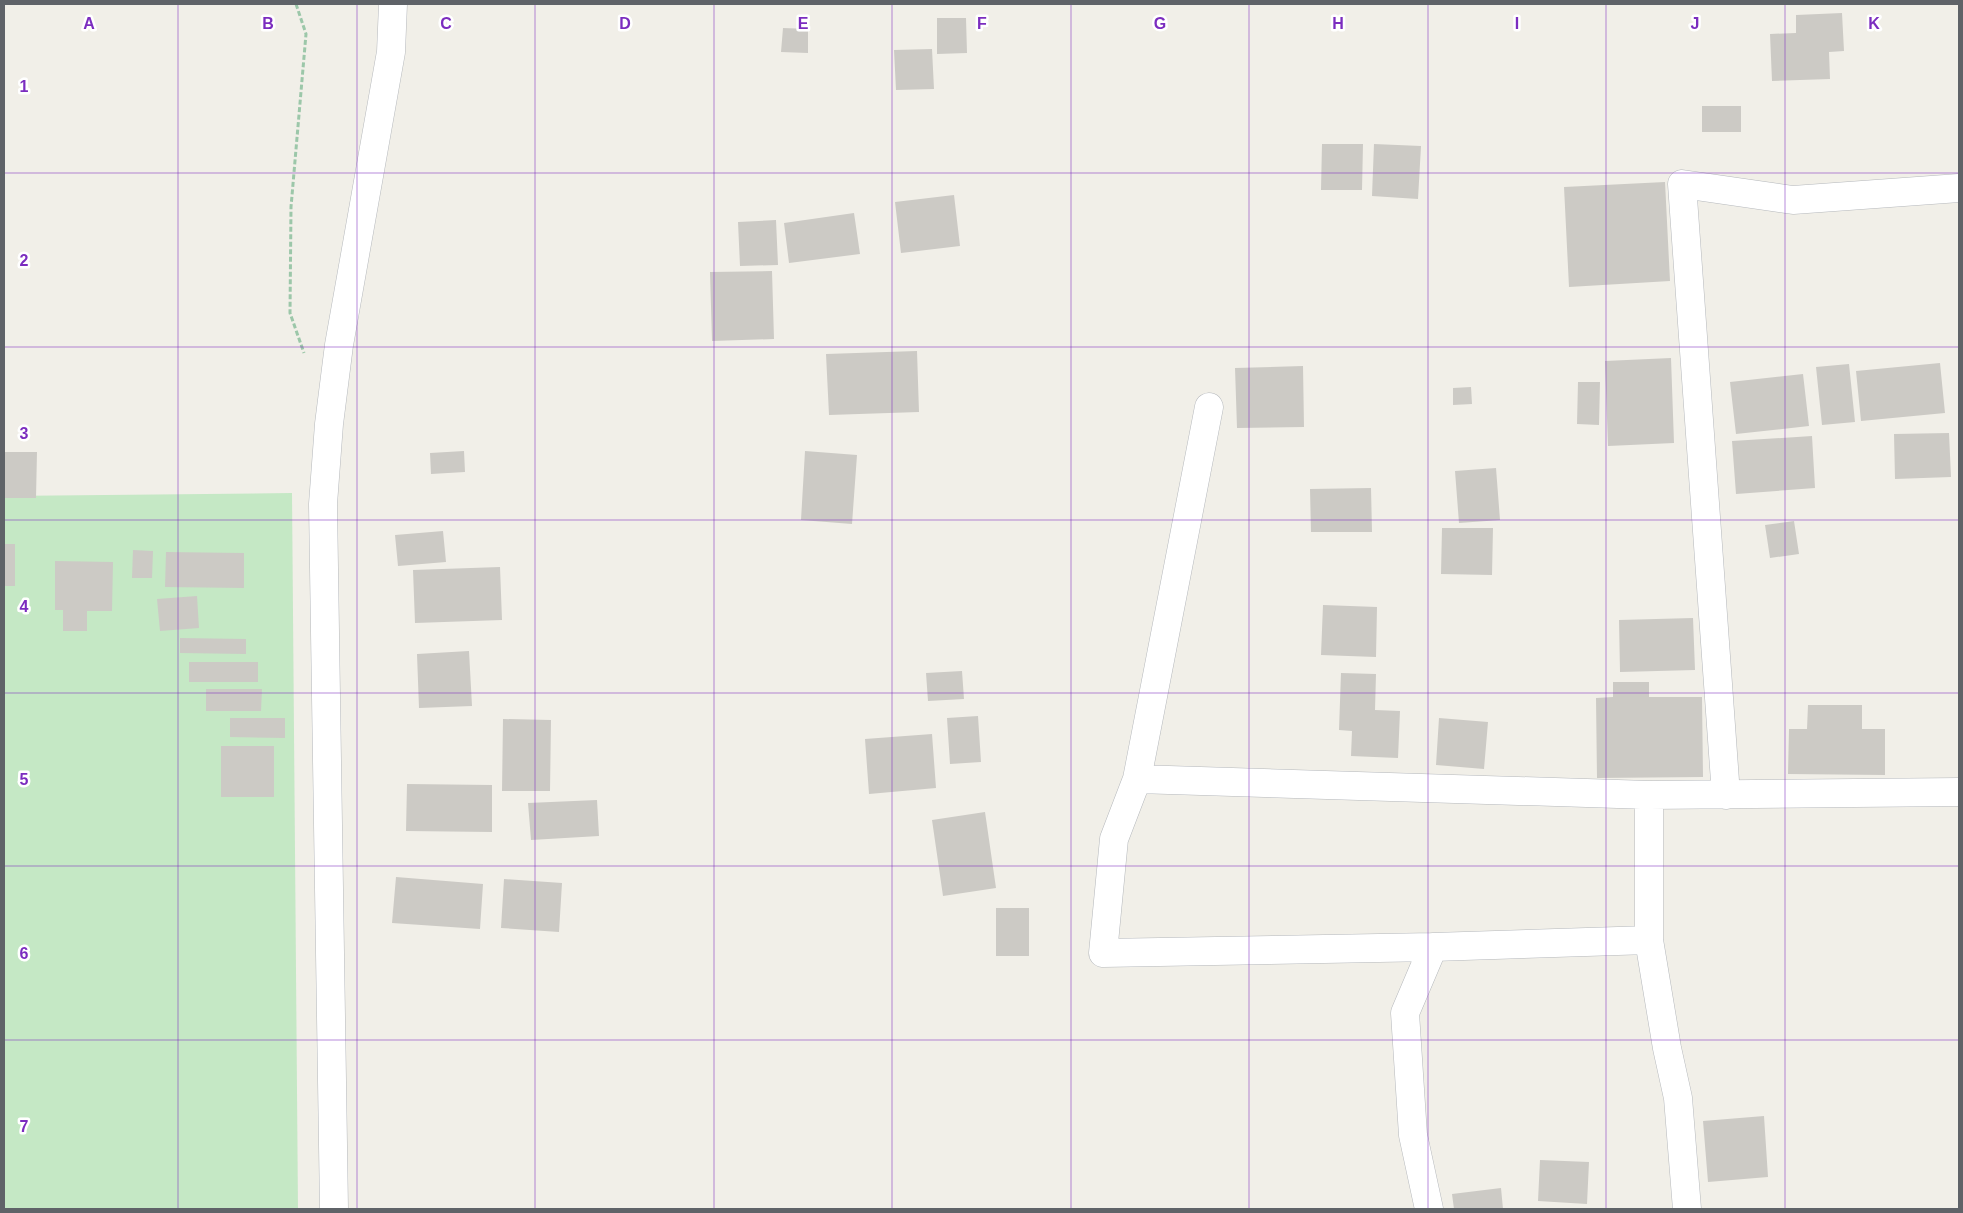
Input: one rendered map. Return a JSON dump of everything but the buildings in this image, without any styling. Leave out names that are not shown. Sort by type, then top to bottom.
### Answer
[{"type":"street","points":[[334,1209],[323,504],[329,424],[338,345],[389,62],[393,4]]},
{"type":"street","points":[[1726,795],[1682,184],[1793,200],[1959,188]]},
{"type":"street","points":[[1209,408],[1137,779],[1114,838],[1103,953],[1433,947],[1649,940]]},
{"type":"street","points":[[1137,779],[1649,796],[1959,792]]},
{"type":"street","points":[[1649,796],[1649,940],[1667,1048],[1678,1098],[1687,1209]]},
{"type":"street","points":[[1429,1209],[1413,1135],[1406,1012],[1433,947]]},
{"type":"path","points":[[296,4],[306,34],[291,207],[290,313],[306,359]]},
{"type":"green space","points":[[292,493],[298,1209],[4,1209],[4,496]]}]
